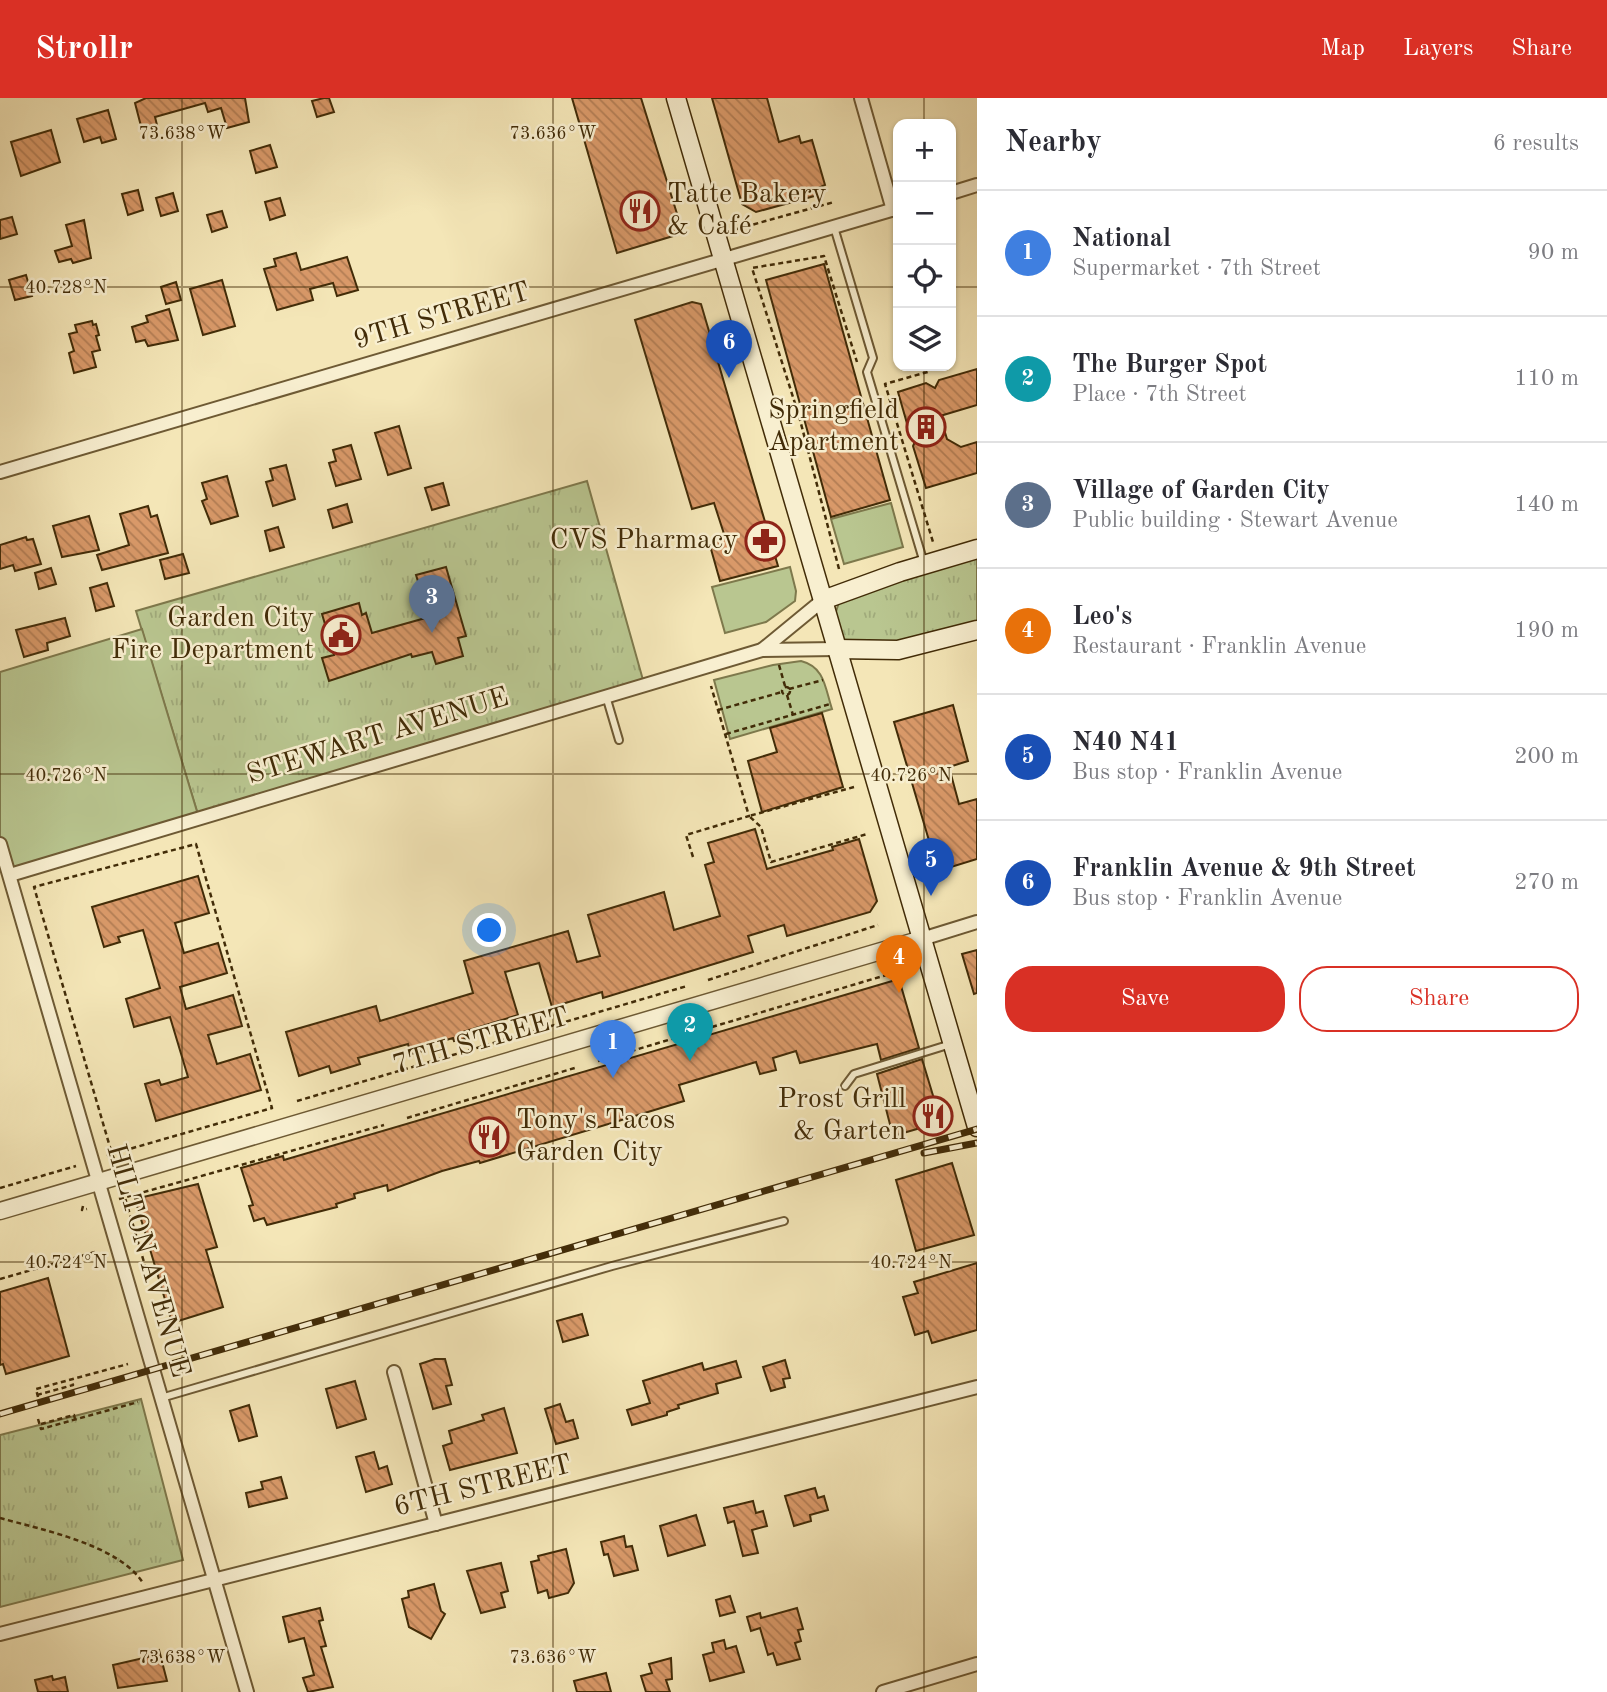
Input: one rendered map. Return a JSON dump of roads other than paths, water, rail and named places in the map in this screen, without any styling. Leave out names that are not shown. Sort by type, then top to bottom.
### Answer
[{"type":"main road","points":[[676,98],[977,1127]]},
{"type":"main road","name":"STEWART AVENUE","points":[[822,600],[977,549]]},
{"type":"main road","name":"STEWART AVENUE","points":[[837,649],[898,650],[977,630]]},
{"type":"street","points":[[861,98],[893,199]]},
{"type":"street","points":[[956,191],[977,185]]},
{"type":"street","name":"9TH STREET","points":[[0,472],[893,210]]},
{"type":"street","name":"STEWART AVENUE","points":[[762,650],[822,600]]},
{"type":"street","name":"STEWART AVENUE","points":[[9,875],[762,650],[837,649]]},
{"type":"street","name":"HILTON AVENUE","points":[[0,844],[247,1692]]},
{"type":"street","name":"7TH STREET","points":[[0,1211],[977,922]]},
{"type":"street","points":[[394,1372],[436,1524]]},
{"type":"street","name":"6TH STREET","points":[[0,1634],[977,1387]]},
{"type":"street","points":[[883,1692],[977,1664]]},
{"type":"lane","points":[[834,227],[873,358],[867,372],[924,565]]},
{"type":"lane","points":[[606,696],[619,740]]},
{"type":"lane","points":[[845,1086],[855,1074],[953,1043]]},
{"type":"lane","points":[[161,1398],[612,1266],[784,1222]]},
{"type":"railway","points":[[0,1414],[977,1129]]},
{"type":"railway","points":[[924,1153],[977,1143]]},
{"type":"place","name":"Tatte Bakery & Café","points":[[640,211]]},
{"type":"place","name":"Franklin Avenue & 9th Street","points":[[729,378]]},
{"type":"place","name":"Springfield Apartment","points":[[926,427]]},
{"type":"place","name":"CVS Pharmacy","points":[[765,541]]},
{"type":"place","name":"Village of Garden City","points":[[432,633]]},
{"type":"place","name":"Garden City Fire Department","points":[[341,635]]},
{"type":"place","name":"N40 N41","points":[[931,896]]},
{"type":"place","name":"Leo's","points":[[899,993]]},
{"type":"place","name":"The Burger Spot","points":[[690,1061]]},
{"type":"place","name":"National","points":[[613,1078]]},
{"type":"place","name":"Prost Grill & Garten","points":[[933,1116]]},
{"type":"place","name":"Tony's Tacos Garden City","points":[[489,1137]]}]
